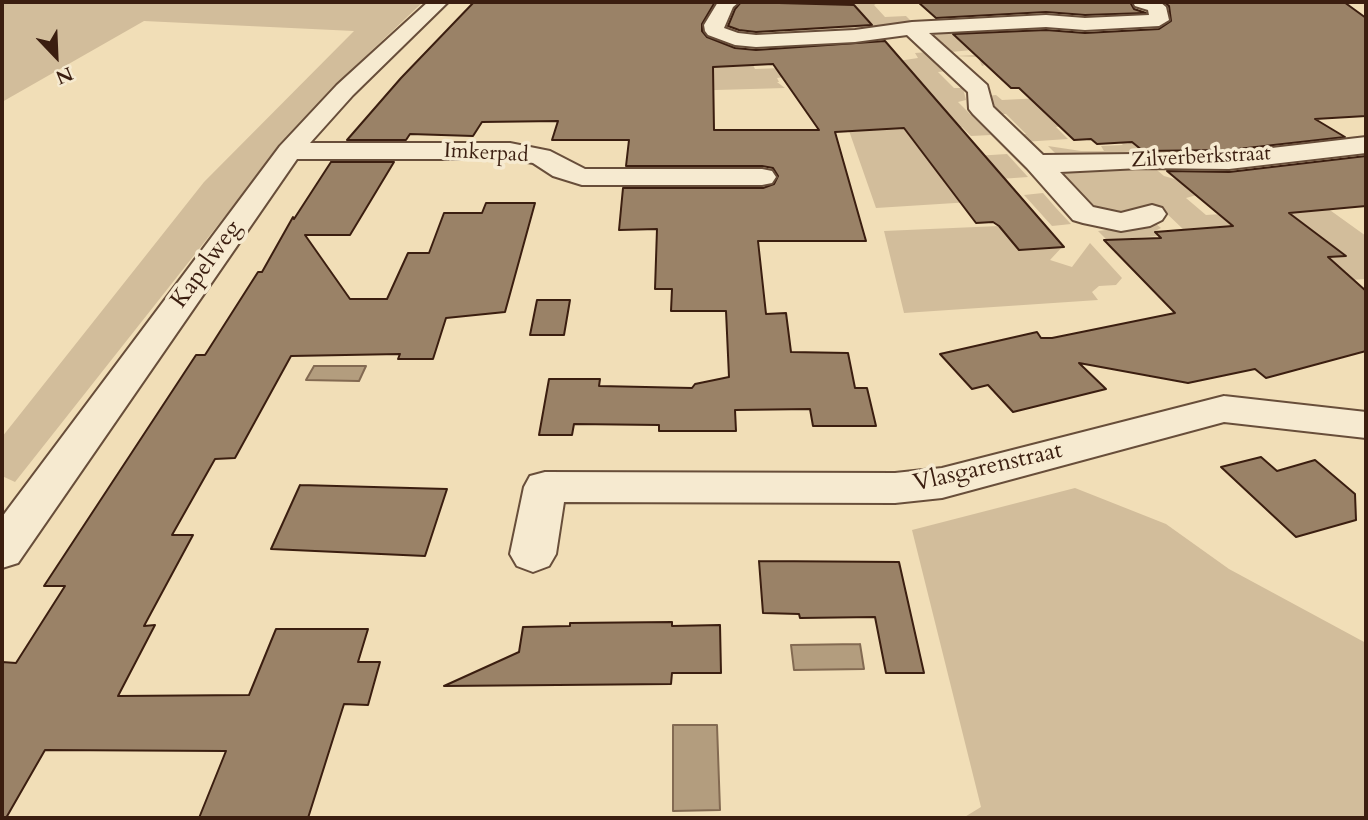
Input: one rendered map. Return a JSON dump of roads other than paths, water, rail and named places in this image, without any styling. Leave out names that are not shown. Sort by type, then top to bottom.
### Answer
[{"type":"street","name":"Kapelweg","points":[[2,551],[289,151],[345,90],[439,2]]},
{"type":"street","points":[[730,2],[726,4],[713,28],[718,33],[735,39],[755,41],[855,36],[912,28],[1046,21],[1086,24],[1163,12]]},
{"type":"street","points":[[912,28],[979,90],[981,109],[1036,162],[1083,214],[1121,222],[1140,220],[1152,214]]},
{"type":"street","name":"Zilverberkstraat","points":[[1036,162],[1063,164],[1140,160],[1229,161],[1366,145]]},
{"type":"street","name":"Imkerpad","points":[[289,151],[510,151],[541,157],[562,170],[582,177],[762,177]]},
{"type":"street","name":"Vlasgarenstraat","points":[[533,554],[545,487],[895,488],[942,483],[1224,409],[1366,425]]}]
